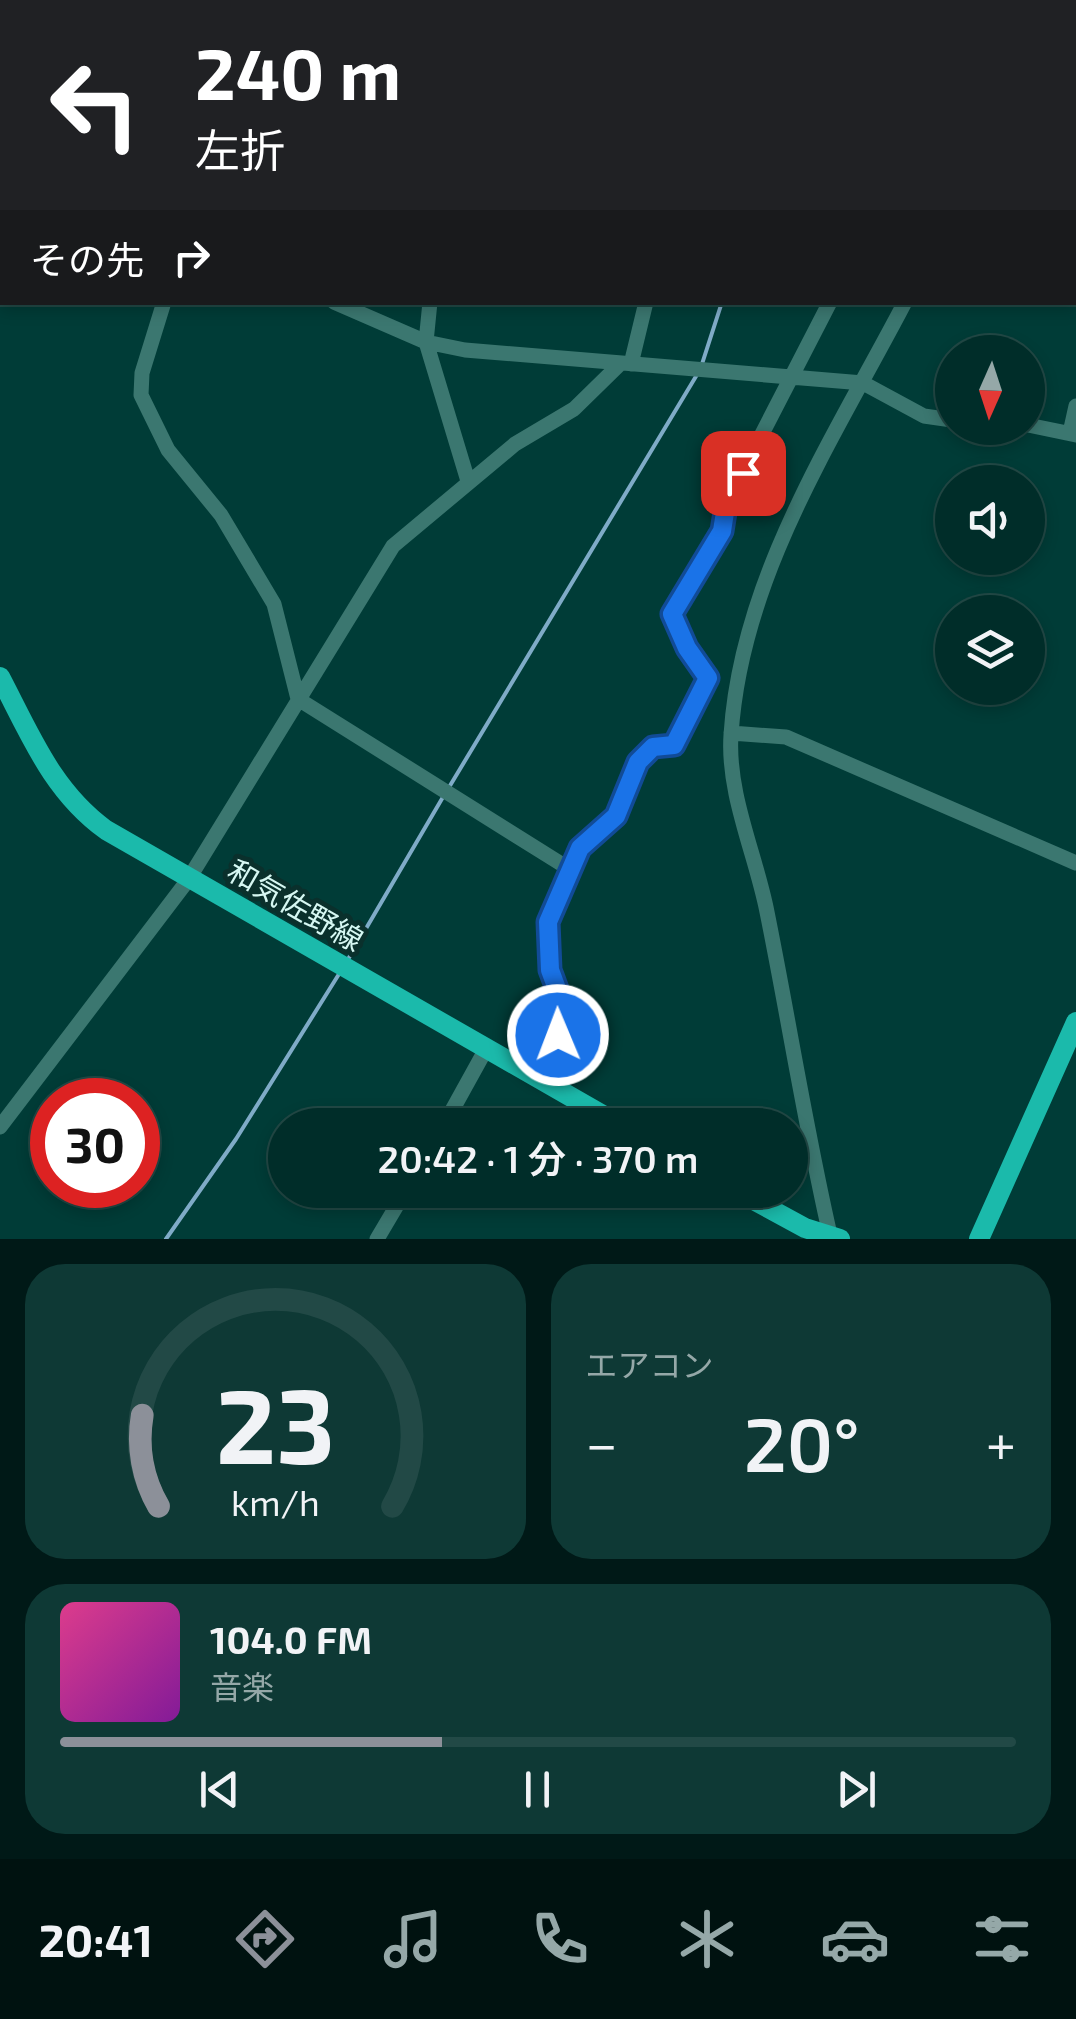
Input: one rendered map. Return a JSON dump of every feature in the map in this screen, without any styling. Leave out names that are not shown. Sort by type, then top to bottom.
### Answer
[{"type":"main road","name":"和気佐野線","points":[[0,677],[44,762],[71,800],[106,830],[590,1108]]},
{"type":"main road","points":[[979,1239],[1076,1022]]},
{"type":"main road","points":[[761,1208],[801,1234],[834,1238]]},
{"type":"street","points":[[163,305],[142,373],[141,395],[168,450],[221,514],[274,604],[298,699],[570,870]]},
{"type":"street","points":[[341,305],[426,342],[465,350],[862,383],[924,416],[935,418]]},
{"type":"street","points":[[430,305],[426,342],[468,481]]},
{"type":"street","points":[[0,1127],[188,880],[393,546],[515,444],[574,409],[626,363],[645,305]]},
{"type":"street","points":[[540,1080],[559,1028],[560,997],[550,970],[548,922],[586,841],[616,816],[644,755],[653,747],[674,745],[708,678],[674,622],[676,602],[722,531],[730,496],[828,305]]},
{"type":"street","points":[[834,1238],[761,885],[733,773],[731,733],[756,609],[780,540],[903,305]]},
{"type":"street","points":[[1045,428],[1073,434],[1076,406]]},
{"type":"street","points":[[731,733],[786,737],[1076,864]]},
{"type":"street","points":[[454,1108],[486,1050]]},
{"type":"street","points":[[377,1239],[395,1208]]},
{"type":"waterway","points":[[702,364],[721,305]]},
{"type":"waterway","points":[[448,789],[698,373]]},
{"type":"waterway","points":[[347,961],[443,797]]},
{"type":"waterway","points":[[166,1239],[236,1139],[339,974]]},
{"type":"route","points":[[558,1035],[560,997],[550,970],[548,922],[580,848],[616,816],[644,755],[653,747],[674,745],[708,678],[687,648],[672,614],[722,531],[726,506],[743,473]]}]
